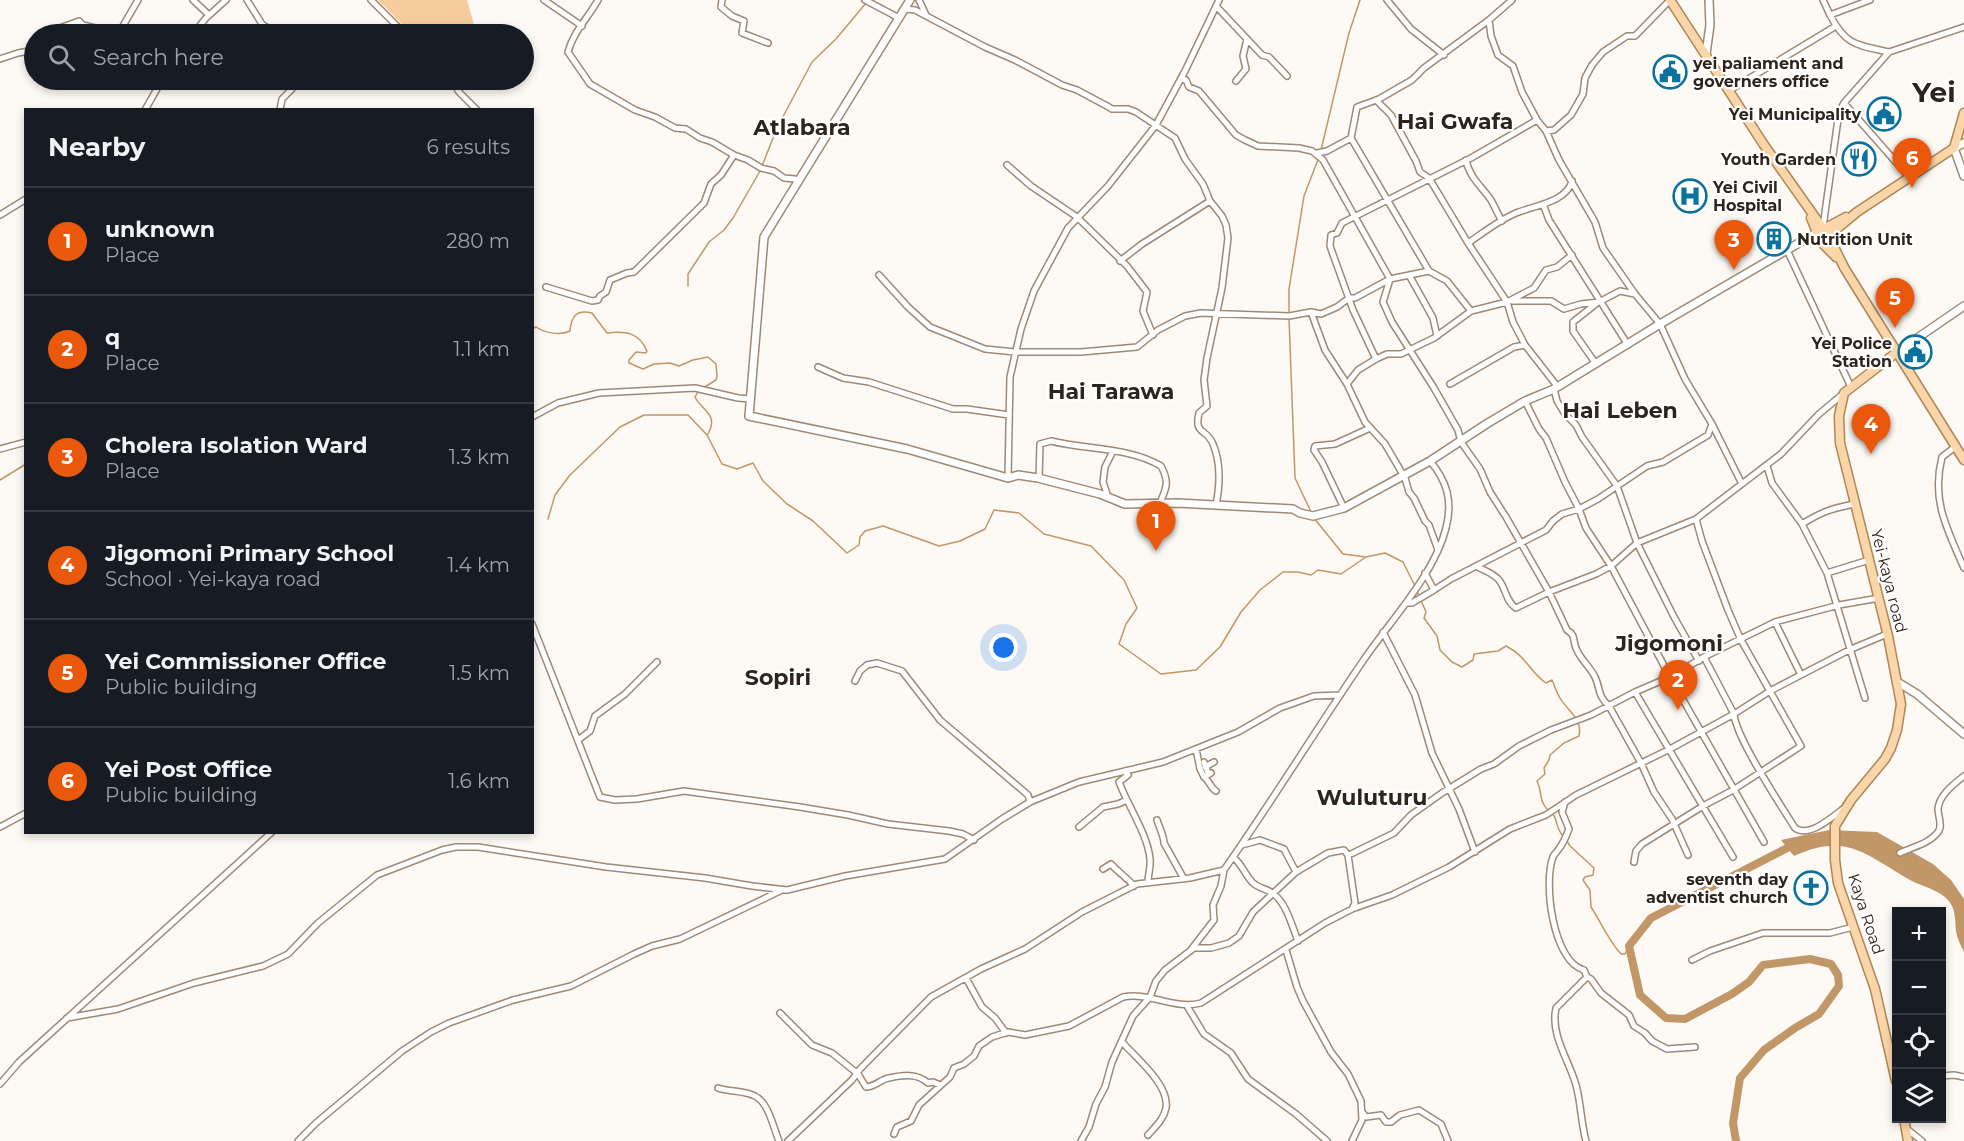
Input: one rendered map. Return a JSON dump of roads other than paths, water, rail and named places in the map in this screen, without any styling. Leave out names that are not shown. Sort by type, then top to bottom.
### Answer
[{"type":"main road","points":[[1670,0],[1807,207],[1964,460]]},
{"type":"main road","points":[[1820,231],[1857,212],[1954,148],[1964,113]]},
{"type":"main road","points":[[1825,239],[1857,212]]},
{"type":"main road","points":[[1847,390],[1897,352]]},
{"type":"main road","name":"Yei-kaya road","points":[[1835,825],[1845,808],[1885,759],[1895,739],[1901,704],[1899,682],[1854,504],[1838,429],[1839,416],[1847,390]]},
{"type":"main road","name":"Kaya Road","points":[[1835,825],[1838,883],[1875,988],[1893,1069]]},
{"type":"main road","points":[[1905,1123],[1908,1141]]},
{"type":"street","points":[[124,24],[138,0]]},
{"type":"street","points":[[193,0],[209,15]]},
{"type":"street","points":[[201,24],[226,0]]},
{"type":"street","points":[[247,0],[262,24]]},
{"type":"street","points":[[371,0],[395,24]]},
{"type":"street","points":[[544,0],[582,26]]},
{"type":"street","points":[[598,0],[578,30],[568,52],[590,84],[635,110],[655,117],[675,128],[687,129],[700,138],[761,168],[774,171],[784,178],[798,181]]},
{"type":"street","points":[[722,0],[721,7],[744,21],[742,33],[768,43]]},
{"type":"street","points":[[865,0],[899,18]]},
{"type":"street","points":[[910,0],[764,237],[749,416],[907,449],[1008,478],[1018,475],[1039,479],[1108,497],[1125,504],[1160,503],[1293,509],[1313,516],[1344,508],[1430,461],[1488,423],[1596,364],[1820,231],[1839,112],[1844,103],[1889,52],[1964,27]]},
{"type":"street","points":[[919,0],[928,17]]},
{"type":"street","points":[[1387,0],[1411,29],[1444,55]]},
{"type":"street","points":[[1471,311],[1447,281],[1429,271],[1351,138],[1357,108],[1412,80],[1424,68],[1490,20],[1512,0]]},
{"type":"street","points":[[1546,131],[1554,130],[1571,115],[1583,94],[1585,78],[1592,64],[1611,47],[1628,36],[1635,36],[1670,0]]},
{"type":"street","points":[[1706,54],[1710,25],[1708,0]]},
{"type":"street","points":[[1822,0],[1845,38],[1854,44],[1889,52]]},
{"type":"street","points":[[1830,15],[1870,0]]},
{"type":"street","points":[[1008,478],[1010,449],[1008,390],[1015,352],[1034,291],[1068,228],[1108,186],[1156,125],[1217,3],[1262,55],[1269,57],[1287,76]]},
{"type":"street","points":[[905,9],[915,10],[1107,106],[1128,109],[1151,120],[1175,138],[1185,159],[1203,184],[1210,201],[1222,216],[1228,238],[1217,314],[1210,339],[1204,380],[1207,406],[1199,413],[1197,423],[1197,428],[1212,442],[1219,464],[1216,505]]},
{"type":"street","points":[[1490,20],[1491,36],[1498,55],[1513,66],[1522,92],[1536,120],[1546,131],[1559,160],[1595,222],[1603,248],[1635,294],[1660,324],[1685,379],[1712,424],[1742,484]]},
{"type":"street","points":[[1730,90],[1836,26]]},
{"type":"street","points":[[1236,81],[1246,69],[1243,56],[1247,39]]},
{"type":"street","points":[[0,59],[24,52]]},
{"type":"street","points":[[1181,78],[1186,80],[1190,87],[1199,91],[1236,135],[1258,147],[1299,148],[1317,153],[1328,151],[1351,138]]},
{"type":"street","points":[[146,108],[156,90]]},
{"type":"street","points":[[280,108],[282,99],[291,90]]},
{"type":"street","points":[[458,90],[475,108]]},
{"type":"street","points":[[1376,100],[1390,115],[1420,172],[1429,178],[1507,302],[1513,322],[1525,345],[1556,387],[1557,401],[1564,414],[1576,424],[1582,437],[1617,486],[1637,543],[1674,617],[1734,714],[1736,724],[1761,772],[1795,828],[1802,832],[1821,825],[1845,808]]},
{"type":"street","points":[[1844,103],[1910,177]]},
{"type":"street","points":[[1376,359],[1349,298],[1330,246],[1331,236],[1337,233],[1342,223],[1466,160],[1536,120]]},
{"type":"street","points":[[1964,143],[1954,148],[1964,176]]},
{"type":"street","points":[[1317,153],[1390,279],[1383,302],[1392,322],[1411,349],[1458,430],[1461,442],[1480,469],[1490,492],[1549,592],[1567,630],[1572,633],[1580,654],[1597,681],[1597,690],[1610,706],[1654,792],[1674,823],[1688,855]]},
{"type":"street","points":[[546,288],[592,301],[598,300],[606,292],[610,280],[634,272],[705,203],[711,184],[721,175],[734,155]]},
{"type":"street","points":[[1466,160],[1467,169],[1490,199],[1502,221]]},
{"type":"street","points":[[1007,165],[1031,186],[1077,217],[1138,278],[1147,292],[1143,311],[1153,335]]},
{"type":"street","points":[[1468,243],[1516,213],[1543,204],[1566,192],[1571,188],[1572,182]]},
{"type":"street","points":[[1566,192],[1578,195]]},
{"type":"street","points":[[0,214],[24,200]]},
{"type":"street","points":[[1120,261],[1142,244],[1210,201]]},
{"type":"street","points":[[1543,204],[1549,220],[1628,345]]},
{"type":"street","points":[[1806,240],[1825,239]]},
{"type":"street","points":[[1478,567],[1500,581],[1511,605],[1516,608],[1549,592],[1596,574],[1611,566],[1637,543],[1696,519],[1767,466],[1795,441],[1819,414],[1847,390],[1787,249]]},
{"type":"street","points":[[1507,302],[1534,288],[1546,270],[1557,267],[1572,255]]},
{"type":"street","points":[[879,275],[908,308],[930,327],[985,349],[1015,352],[1070,352],[1137,347],[1158,330],[1185,316],[1201,313],[1289,316],[1311,312],[1321,314],[1390,279],[1429,271]]},
{"type":"street","points":[[1409,275],[1433,318],[1437,336]]},
{"type":"street","points":[[1573,322],[1599,302],[1620,291],[1635,294]]},
{"type":"street","points":[[1347,384],[1358,370],[1376,359],[1387,354],[1401,354],[1437,336],[1471,311],[1507,302],[1551,301],[1564,309],[1573,322],[1573,331],[1596,364]]},
{"type":"street","points":[[1564,309],[1599,302]]},
{"type":"street","points":[[1897,352],[1964,306]]},
{"type":"street","points":[[1311,312],[1325,350],[1347,384],[1362,416],[1385,444],[1425,522],[1429,525],[1438,550]]},
{"type":"street","points":[[1450,384],[1514,347],[1525,345]]},
{"type":"street","points":[[818,367],[843,378],[869,382],[953,409],[1009,415]]},
{"type":"street","points":[[534,416],[558,403],[599,393],[697,388],[701,391],[751,399]]},
{"type":"street","points":[[1526,401],[1539,429],[1546,438],[1586,528],[1611,566],[1670,677],[1764,842]]},
{"type":"street","points":[[1408,603],[1546,530],[1562,514],[1579,509],[1598,499],[1647,466],[1663,462],[1708,435],[1712,424]]},
{"type":"street","points":[[1344,508],[1314,450],[1315,446],[1335,444],[1370,428]]},
{"type":"street","points":[[1039,479],[1040,444],[1051,441],[1113,451],[1154,461],[1161,466],[1167,485],[1160,503]]},
{"type":"street","points":[[0,449],[24,443]]},
{"type":"street","points":[[1955,447],[1942,457],[1937,494],[1944,521],[1964,568]]},
{"type":"street","points":[[1108,497],[1104,478],[1105,467],[1113,451]]},
{"type":"street","points":[[1190,951],[1214,921],[1213,905],[1221,886],[1224,870],[1383,632],[1408,603],[1438,550],[1447,525],[1448,488],[1441,473],[1430,461]]},
{"type":"street","points":[[1767,466],[1773,483],[1802,525],[1827,573],[1839,605],[1865,698]]},
{"type":"street","points":[[1802,525],[1829,509],[1854,504]]},
{"type":"street","points":[[1634,862],[1638,848],[1674,823],[1733,790],[1801,746],[1741,640],[1696,519]]},
{"type":"street","points":[[1827,573],[1869,560]]},
{"type":"street","points":[[1425,573],[1434,590]]},
{"type":"street","points":[[1348,855],[1394,833],[1411,815],[1481,769],[1494,764],[1519,746],[1551,730],[1610,706],[1775,622],[1839,605],[1879,598]]},
{"type":"street","points":[[1775,622],[1801,675]]},
{"type":"street","points":[[534,629],[600,798],[637,799],[684,791],[800,807],[888,824],[949,831],[963,834],[974,840]]},
{"type":"street","points":[[1383,632],[1415,695],[1432,753],[1459,809],[1475,852]]},
{"type":"street","points":[[894,1134],[897,1127],[911,1121],[919,1106],[950,1077],[954,1068],[974,1056],[979,1046],[992,1036],[1006,1033],[1025,1035],[1069,1026],[1123,997],[1150,997],[1186,1006],[1202,1004],[1257,966],[1352,909],[1392,895],[1449,867],[1510,829],[1551,812],[1565,802],[1671,749],[1734,714],[1770,690],[1887,634]]},
{"type":"street","points":[[578,741],[590,732],[595,716],[625,694],[657,662]]},
{"type":"street","points":[[855,681],[860,671],[867,665],[877,663],[902,671],[940,720],[1028,795],[1030,802]]},
{"type":"street","points":[[1899,682],[1917,694],[1964,734]]},
{"type":"street","points":[[1635,692],[1671,749],[1733,857]]},
{"type":"street","points":[[298,1141],[387,1063],[431,1032],[449,1023],[513,1000],[572,986],[634,954],[652,946],[680,939],[781,890],[845,876],[945,859],[1030,802],[1079,782],[1163,762],[1238,732],[1280,708],[1314,696],[1340,695]]},
{"type":"street","points":[[1196,748],[1200,769],[1206,770]]},
{"type":"street","points":[[1206,770],[1214,762]]},
{"type":"street","points":[[1206,770],[1213,789],[1216,791]]},
{"type":"street","points":[[1125,771],[1128,775],[1119,782],[1142,831],[1150,860],[1148,883]]},
{"type":"street","points":[[1900,853],[1916,848],[1938,832],[1940,825],[1938,808],[1941,800],[1964,776]]},
{"type":"street","points":[[1079,827],[1103,807],[1127,800]]},
{"type":"street","points":[[1565,802],[1562,812],[1569,829],[1553,857],[1549,886],[1554,930],[1570,960],[1578,969],[1584,970],[1601,993],[1629,1015],[1634,1026],[1652,1041],[1667,1049],[1695,1047]]},
{"type":"street","points":[[0,827],[24,814]]},
{"type":"street","points":[[1157,820],[1164,843],[1184,879]]},
{"type":"street","points":[[0,1084],[19,1062],[270,834]]},
{"type":"street","points":[[1242,845],[1260,840],[1284,849],[1296,872]]},
{"type":"street","points":[[67,1018],[118,1009],[194,982],[263,966],[288,954],[318,923],[377,875],[421,857],[456,847],[509,851],[606,867],[705,878],[781,890]]},
{"type":"street","points":[[1081,1141],[1089,1127],[1112,1062],[1133,1016],[1150,997],[1156,981],[1165,970],[1196,948],[1212,948],[1229,943],[1239,936],[1253,912],[1296,872],[1333,851],[1344,850],[1348,855],[1355,903],[1352,909]]},
{"type":"street","points":[[1233,857],[1239,861],[1252,882],[1262,890],[1274,893],[1289,917],[1298,941]]},
{"type":"street","points":[[1103,869],[1111,864],[1134,886]]},
{"type":"street","points":[[788,1141],[858,1074],[931,997],[1025,949],[1082,912],[1134,886],[1184,879],[1224,870]]},
{"type":"street","points":[[1692,960],[1710,951],[1762,933],[1830,933],[1853,927]]},
{"type":"street","points":[[1286,950],[1303,1001],[1361,1101],[1362,1120],[1352,1141]]},
{"type":"street","points":[[1586,1141],[1576,1084],[1559,1044],[1554,1014],[1556,1008],[1587,976]]},
{"type":"street","points":[[966,978],[982,1007],[995,1018],[1006,1033]]},
{"type":"street","points":[[1186,1006],[1204,1034],[1231,1053],[1248,1079],[1303,1119],[1327,1141]]},
{"type":"street","points":[[780,1013],[812,1045],[832,1053],[858,1074],[866,1087],[871,1087],[889,1077],[913,1076],[922,1077],[928,1083],[933,1082],[940,1085]]},
{"type":"street","points":[[1122,1042],[1145,1064],[1164,1097],[1166,1106],[1160,1120],[1148,1135]]},
{"type":"street","points":[[1946,1076],[1964,1077]]},
{"type":"street","points":[[718,1088],[729,1092],[754,1095],[764,1104],[779,1141]]},
{"type":"street","points":[[1362,1110],[1366,1117],[1381,1115],[1386,1122],[1419,1110],[1441,1124],[1448,1141]]},
{"type":"street","points":[[1905,1123],[1922,1141]]},
{"type":"waterway","points":[[1321,150],[1349,33],[1360,0]]},
{"type":"waterway","points":[[762,166],[777,128],[812,62],[836,39],[866,3]]},
{"type":"waterway","points":[[1289,314],[1289,289],[1304,196],[1319,157]]},
{"type":"waterway","points":[[688,286],[688,274],[709,242],[724,230],[733,218],[760,171]]},
{"type":"waterway","points":[[534,328],[553,333],[566,333],[570,331],[575,315],[582,312],[592,313],[607,333],[631,334],[640,340],[647,351],[646,353],[636,352],[629,363],[643,369],[654,364],[670,363],[679,366],[708,357],[716,364],[717,376],[716,380],[703,388]]},
{"type":"waterway","points":[[1289,318],[1295,478],[1312,514]]},
{"type":"waterway","points":[[699,390],[695,397],[711,417],[712,422],[708,434]]},
{"type":"waterway","points":[[548,519],[555,495],[570,475],[620,427],[644,415],[688,415],[707,435],[722,464],[737,469],[753,463],[763,481],[787,504],[813,521],[847,553],[859,545],[860,537],[865,531],[883,526],[939,546],[960,541],[985,529],[994,510],[1019,513],[1044,534],[1091,546],[1124,580],[1137,608],[1126,624],[1119,644],[1161,674],[1196,670],[1220,647],[1241,612],[1260,590],[1283,572],[1311,575],[1318,570],[1341,574],[1366,557]]},
{"type":"waterway","points":[[0,480],[24,465]]},
{"type":"waterway","points":[[1314,518],[1343,554],[1366,557],[1385,553],[1403,562],[1415,586]]},
{"type":"waterway","points":[[1417,591],[1426,612],[1424,618],[1437,636],[1440,650],[1452,662],[1462,667],[1473,660],[1474,654],[1498,651],[1506,646],[1518,654],[1546,683],[1552,680],[1557,694],[1577,720],[1579,736],[1564,743],[1550,755],[1544,768],[1545,774],[1537,781],[1543,803],[1548,810]]},
{"type":"waterway","points":[[1552,813],[1564,837]]},
{"type":"waterway","points":[[1567,841],[1594,868],[1593,875],[1583,880],[1590,890],[1591,907],[1608,937],[1621,954],[1625,954],[1629,946]]},
{"type":"waterway","points":[[1736,1141],[1733,1123],[1740,1078],[1764,1050],[1819,1014],[1839,986],[1838,975],[1831,964],[1810,959],[1763,965],[1749,982],[1732,994],[1685,1019],[1666,1018],[1640,995],[1629,946],[1651,918],[1797,845]]},
{"type":"place","name":"yei paliament and governers office","points":[[1670,72]]},
{"type":"place","name":"Yei Municipality","points":[[1884,114]]},
{"type":"place","name":"Youth Garden","points":[[1859,159]]},
{"type":"place","name":"Yei Post Office","points":[[1912,188]]},
{"type":"place","name":"Yei Civil Hospital","points":[[1690,196]]},
{"type":"place","name":"Nutrition Unit","points":[[1774,239]]},
{"type":"place","name":"Cholera Isolation Ward","points":[[1734,270]]},
{"type":"place","name":"Yei Commissioner Office","points":[[1895,328]]},
{"type":"place","name":"Yei Police Station","points":[[1915,352]]},
{"type":"place","name":"Jigomoni Primary School","points":[[1871,454]]},
{"type":"place","name":"unknown","points":[[1156,551]]},
{"type":"place","name":"q","points":[[1678,710]]},
{"type":"place","name":"seventh day adventist church","points":[[1811,888]]},
{"type":"district","name":"Yei","points":[[1934,92]]},
{"type":"district","name":"Hai Gwafa","points":[[1455,121]]},
{"type":"district","name":"Atlabara","points":[[802,127]]},
{"type":"district","name":"Hai Tarawa","points":[[1111,391]]},
{"type":"district","name":"Hai Leben","points":[[1620,410]]},
{"type":"district","name":"Jigomoni","points":[[1669,643]]},
{"type":"district","name":"Sopiri","points":[[778,677]]},
{"type":"district","name":"Wuluturu","points":[[1372,797]]}]
